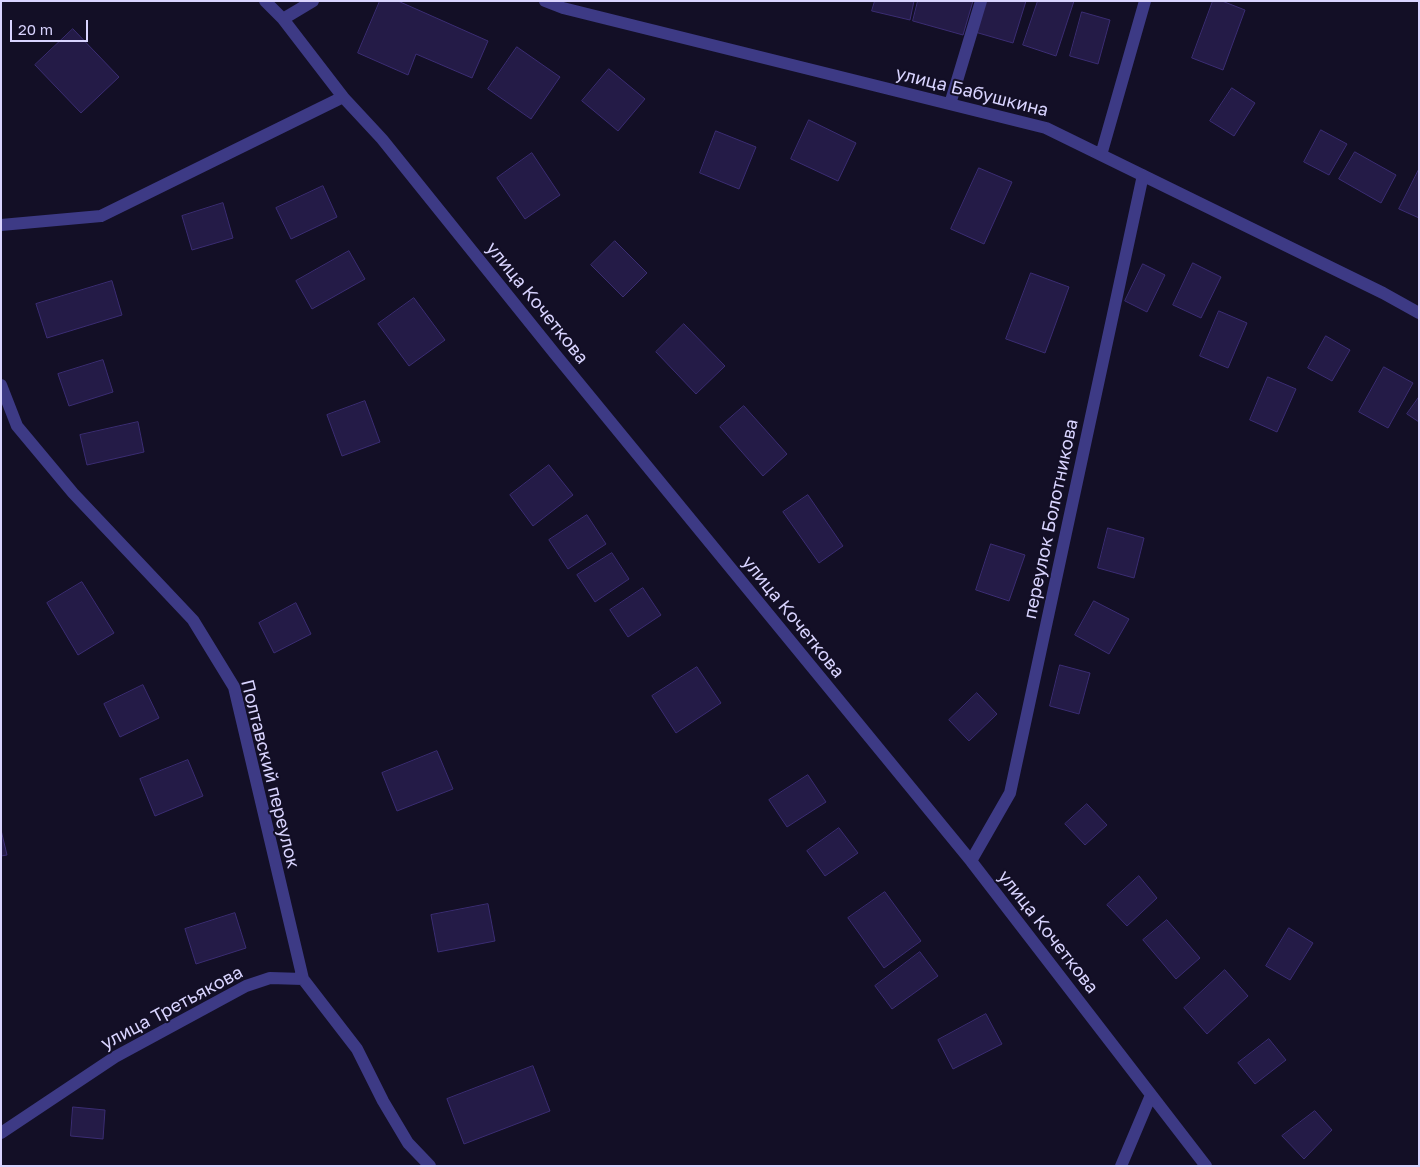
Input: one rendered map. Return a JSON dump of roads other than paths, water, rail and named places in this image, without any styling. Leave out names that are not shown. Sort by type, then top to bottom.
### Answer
[{"type":"street","points":[[265,1],[283,19],[313,1]]},
{"type":"street","name":"улица Бабушкина","points":[[545,1],[572,10],[1046,128],[1383,293],[1419,313]]},
{"type":"street","points":[[950,104],[981,1]]},
{"type":"street","points":[[1101,155],[1145,1]]},
{"type":"street","name":"улица Кочеткова","points":[[283,19],[344,97],[382,139],[561,362],[971,861],[1206,1166]]},
{"type":"street","points":[[1,225],[101,216],[344,97]]},
{"type":"street","name":"переулок Болотникова","points":[[971,861],[1010,793],[1143,175]]},
{"type":"street","name":"Полтавский переулок","points":[[1,385],[17,426],[73,493],[193,620],[234,687],[303,979]]},
{"type":"street","name":"улица Третьякова","points":[[1,1133],[115,1057],[246,986],[270,978],[303,979]]},
{"type":"street","points":[[303,979],[358,1049],[383,1101],[408,1144],[430,1166]]},
{"type":"street","points":[[1121,1166],[1151,1094]]}]
